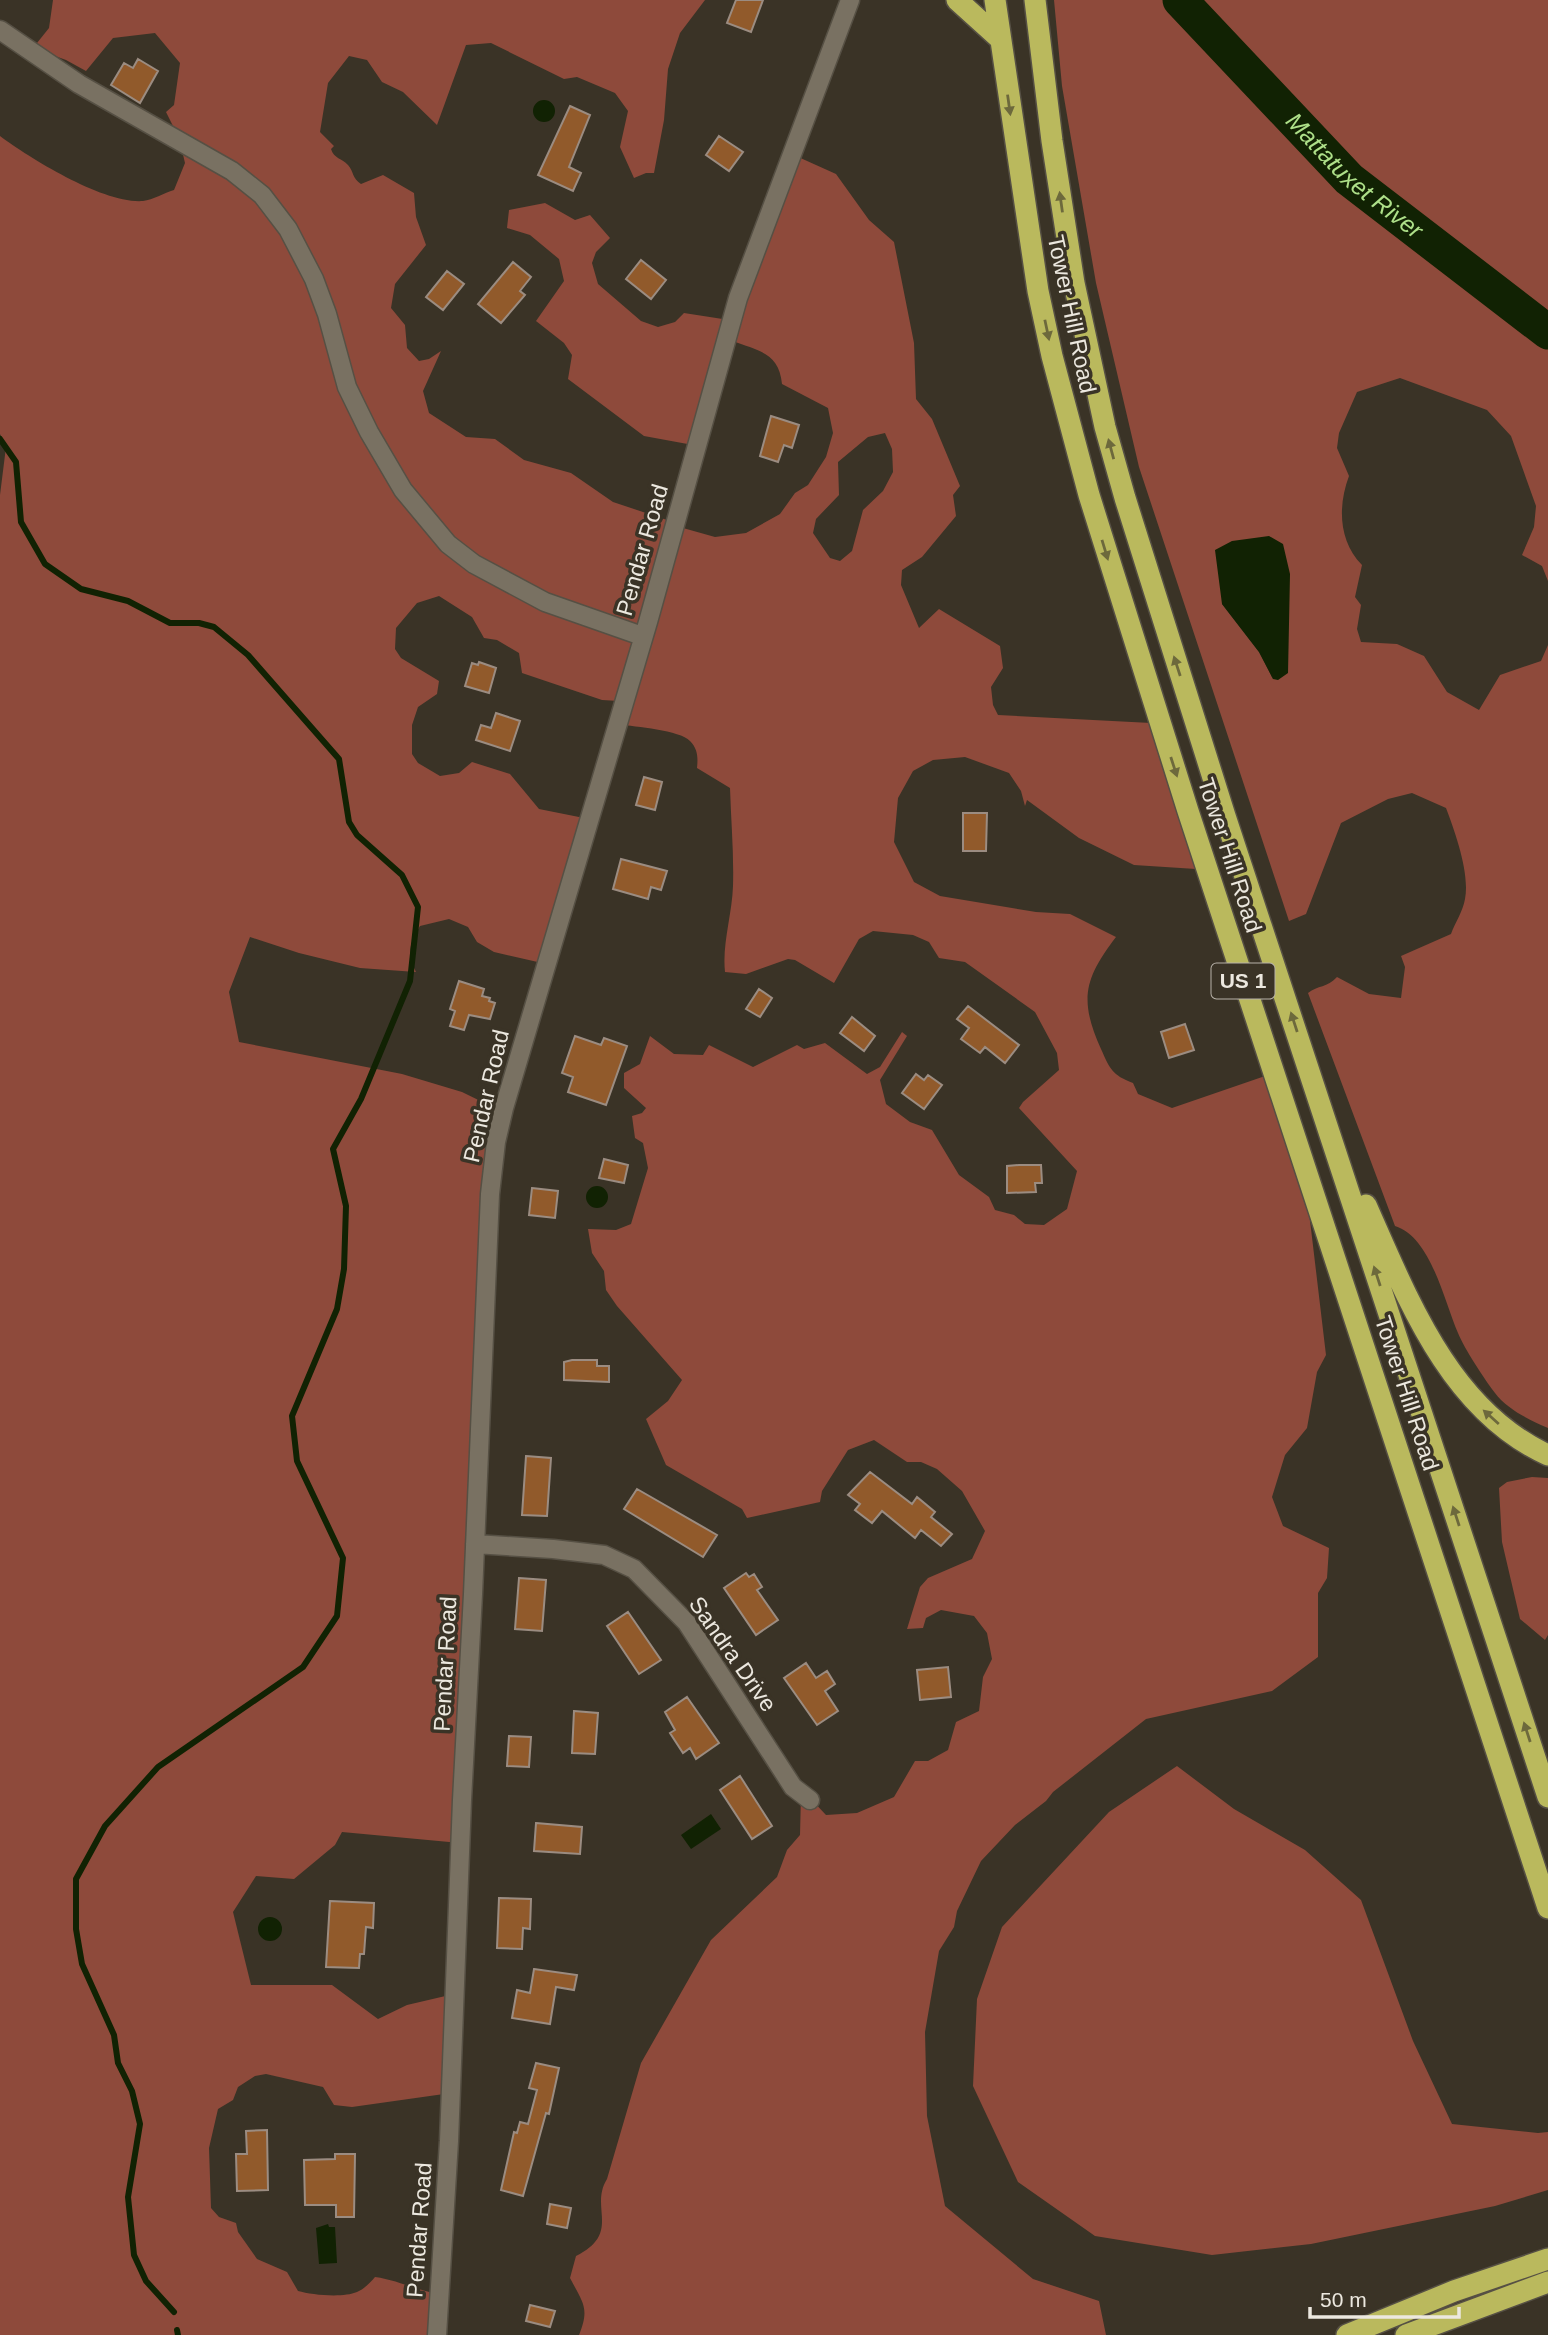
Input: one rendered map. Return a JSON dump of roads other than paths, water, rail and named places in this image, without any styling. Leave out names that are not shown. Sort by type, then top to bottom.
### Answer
[{"type":"highway","points":[[957,0],[999,38]]},
{"type":"highway","name":"Tower Hill Road","points":[[995,0],[1038,291],[1052,356],[1089,495],[1197,838],[1548,1908]]},
{"type":"highway","name":"Tower Hill Road","points":[[1035,0],[1052,141],[1072,272],[1105,427],[1153,592],[1548,1797]]},
{"type":"highway","points":[[1315,1087],[1401,1283],[1447,1365],[1473,1400],[1489,1416],[1548,1455]]},
{"type":"highway","points":[[1347,2335],[1454,2291],[1548,2259]]},
{"type":"highway","points":[[1406,2335],[1548,2282]]},
{"type":"street","name":"Pendar Road","points":[[437,2335],[449,2141],[490,1194],[496,1142],[738,298],[850,0]]},
{"type":"street","points":[[0,30],[79,83],[232,171],[262,195],[288,229],[314,279],[327,314],[347,387],[369,432],[403,490],[448,544],[474,564],[545,602],[642,636]]},
{"type":"street","name":"Sandra Drive","points":[[475,1544],[604,1555],[634,1569],[687,1623],[793,1787],[810,1800]]},
{"type":"waterway","name":"Mattatuxet River","points":[[1180,0],[1349,179],[1548,332]]},
{"type":"waterway","points":[[0,439],[16,462],[21,522],[45,564],[81,589],[128,601],[170,623],[199,623],[214,627],[248,655],[339,759],[349,822],[357,835],[402,875],[418,907],[410,981],[361,1099],[333,1149],[346,1206],[344,1269],[337,1309],[292,1416],[297,1461],[343,1558],[337,1616],[303,1667],[158,1767],[105,1826],[76,1879],[76,1929],[82,1964],[114,2035],[118,2063],[132,2091],[140,2124],[128,2197],[134,2255],[146,2281],[174,2312]]},
{"type":"waterway","points":[[177,2330],[178,2335]]}]
